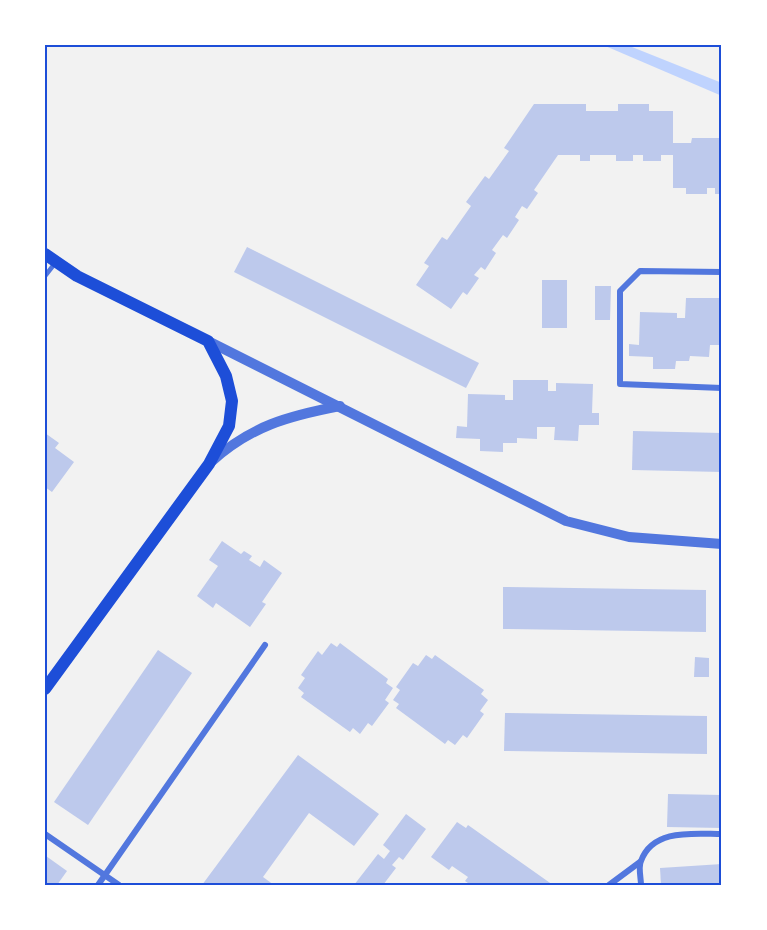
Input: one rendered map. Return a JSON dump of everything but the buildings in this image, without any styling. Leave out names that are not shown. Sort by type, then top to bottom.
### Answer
[{"type":"main road","points":[[45,689],[209,464],[229,426],[232,401],[226,376],[208,341],[77,276],[50,258]]},
{"type":"street","points":[[722,272],[640,272],[620,291],[618,311],[620,384],[722,388]]},
{"type":"street","points":[[208,341],[566,521],[629,537],[722,544]]},
{"type":"street","points":[[209,464],[233,442],[256,429],[300,414],[340,406]]},
{"type":"street","points":[[98,885],[265,645]]},
{"type":"street","points":[[45,834],[119,885]]},
{"type":"street","points":[[609,885],[640,862],[650,848],[671,834],[722,834]]},
{"type":"street","points":[[640,862],[641,885]]},
{"type":"lane","points":[[45,276],[50,258]]},
{"type":"water","points":[[603,45],[627,45],[722,83],[722,96]]}]
